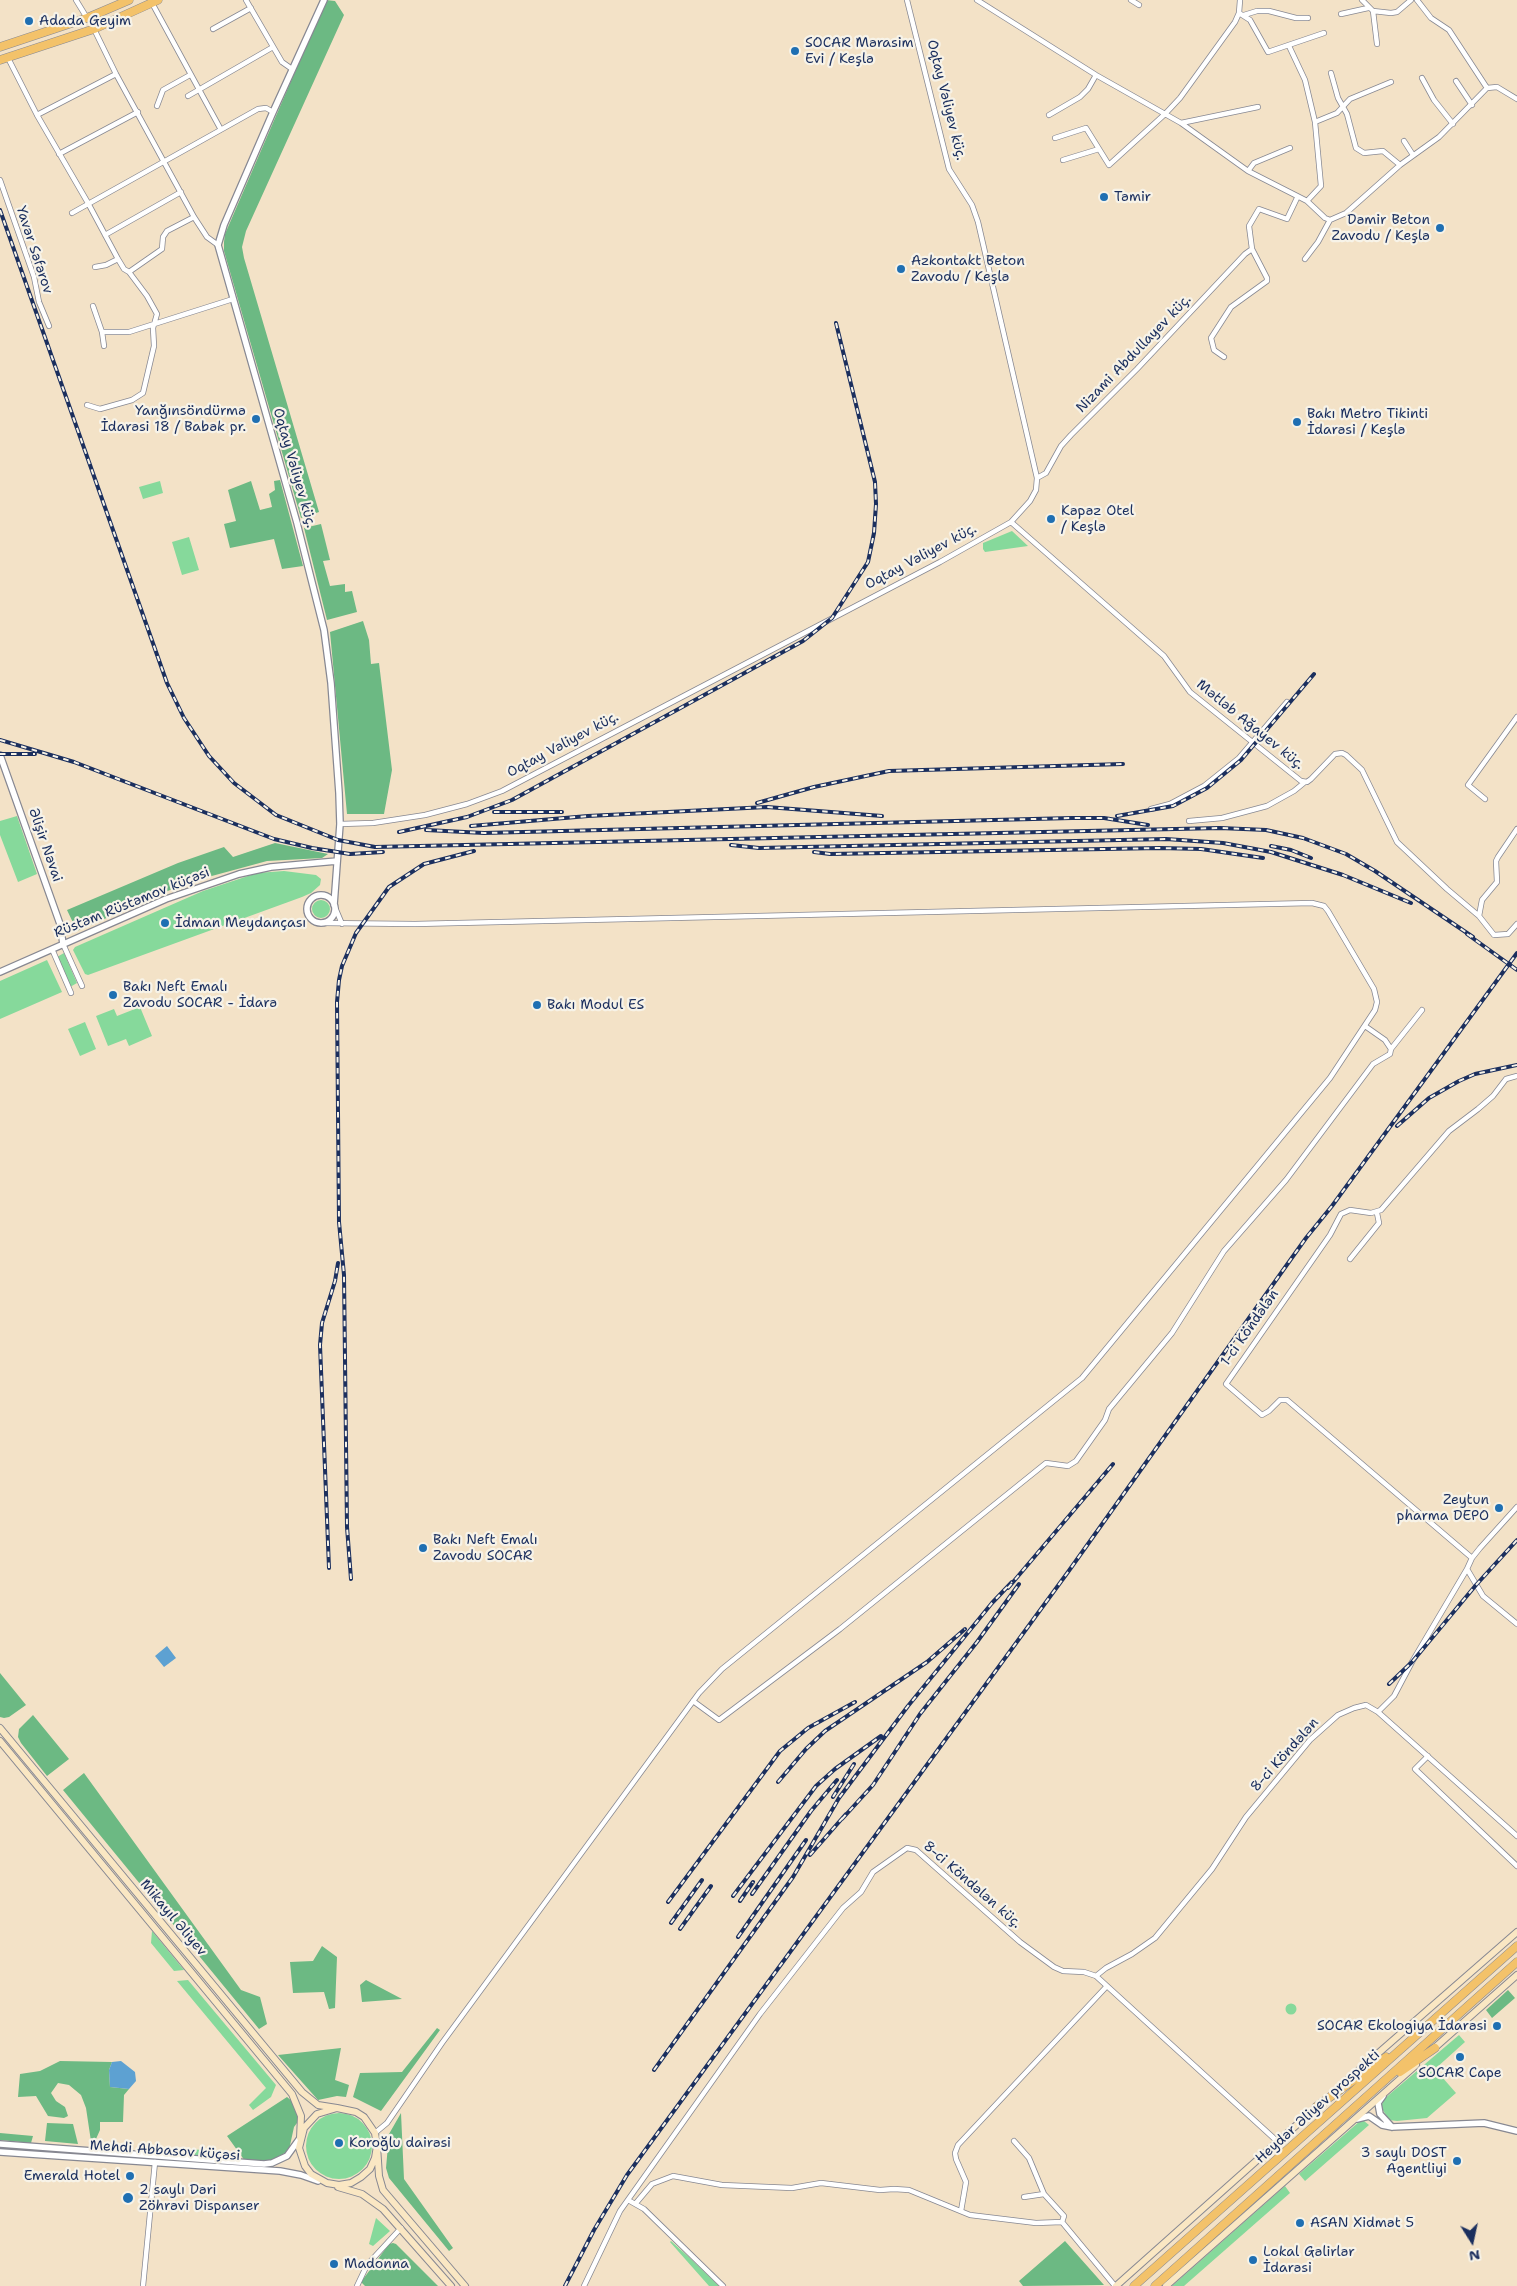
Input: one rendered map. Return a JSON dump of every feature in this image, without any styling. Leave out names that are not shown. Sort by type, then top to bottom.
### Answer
[{"type":"main road","points":[[0,47],[86,18],[130,0]]},
{"type":"main road","points":[[4,59],[94,29],[155,1]]},
{"type":"main road","name":"Mikayıl Əliyev","points":[[0,1728],[302,2092],[318,2105],[337,2108]]},
{"type":"main road","name":"Mikayıl Əliyev","points":[[0,1741],[292,2094],[301,2116],[300,2138]]},
{"type":"main road","points":[[1116,2286],[1316,2107],[1517,1932]]},
{"type":"main road","name":"Heydər Əliyev prospekti","points":[[1134,2286],[1517,1946]]},
{"type":"main road","name":"Heydər Əliyev prospekti","points":[[1155,2286],[1517,1962]]},
{"type":"main road","points":[[1166,2286],[1517,1976]]},
{"type":"main road","points":[[1316,2107],[1416,2036]]},
{"type":"main road","points":[[1373,2090],[1434,2048]]},
{"type":"main road","points":[[451,2286],[383,2209],[368,2197],[318,2180],[305,2166],[299,2148],[300,2138],[307,2124],[318,2114],[337,2108],[356,2112],[364,2117],[375,2134],[379,2176],[384,2190],[465,2286]]},
{"type":"main road","points":[[327,2183],[339,2185],[351,2183],[362,2177],[370,2169],[375,2158],[377,2146]]},
{"type":"street","points":[[76,0],[86,18]]},
{"type":"street","points":[[246,0],[282,62],[292,69]]},
{"type":"street","points":[[94,29],[116,74],[194,217],[207,237],[218,245],[224,225],[324,0]]},
{"type":"street","name":"Oqtay Vəliyev küç.","points":[[340,824],[373,824],[426,815],[467,804],[502,791],[926,570],[1011,522],[1034,495],[1038,484],[1037,478],[978,222],[972,205],[949,169],[907,0]]},
{"type":"street","points":[[977,0],[1096,75],[1181,123],[1248,171],[1297,198],[1307,201],[1325,218],[1330,220]]},
{"type":"street","points":[[1131,0],[1139,5]]},
{"type":"street","points":[[1055,138],[1086,128],[1109,165],[1180,98],[1241,14],[1240,0]]},
{"type":"street","points":[[1362,0],[1368,8],[1383,13],[1397,12],[1411,0]]},
{"type":"street","points":[[1417,0],[1431,18],[1450,30],[1487,88]]},
{"type":"street","points":[[155,1],[190,75],[220,128]]},
{"type":"street","points":[[212,29],[251,8]]},
{"type":"street","points":[[1341,14],[1368,8]]},
{"type":"street","points":[[1241,14],[1270,11],[1296,18],[1308,18]]},
{"type":"street","points":[[1373,11],[1377,44]]},
{"type":"street","points":[[1241,14],[1250,20],[1267,52],[1324,33]]},
{"type":"street","points":[[1289,46],[1305,80],[1315,122],[1322,184],[1307,201]]},
{"type":"street","points":[[188,96],[273,47]]},
{"type":"street","points":[[4,59],[124,269],[129,272],[156,310],[154,346],[143,393],[132,400],[100,409],[87,405]]},
{"type":"street","points":[[37,115],[116,74]]},
{"type":"street","points":[[1331,74],[1342,108],[1347,114],[1356,148],[1364,153],[1383,151],[1400,165]]},
{"type":"street","points":[[157,106],[163,90],[190,75]]},
{"type":"street","points":[[1049,115],[1080,97],[1088,89],[1096,75]]},
{"type":"street","points":[[1422,78],[1434,100],[1453,124]]},
{"type":"street","points":[[1456,81],[1472,104]]},
{"type":"street","points":[[1315,122],[1331,116],[1350,99],[1391,82]]},
{"type":"street","points":[[1305,259],[1318,242],[1330,220],[1346,213],[1400,165],[1431,144],[1487,88],[1497,88],[1517,99]]},
{"type":"street","points":[[1181,123],[1258,107]]},
{"type":"street","points":[[72,213],[220,128],[258,109],[266,108],[273,112]]},
{"type":"street","points":[[59,154],[138,112]]},
{"type":"street","points":[[1404,141],[1413,155]]},
{"type":"street","points":[[1248,171],[1254,163],[1290,148]]},
{"type":"street","points":[[1062,160],[1099,149]]},
{"type":"street","name":"Yavər Səfərov","points":[[0,180],[34,277],[48,326]]},
{"type":"street","points":[[105,234],[181,192]]},
{"type":"street","points":[[1224,357],[1214,350],[1211,338],[1232,307],[1267,281],[1268,278],[1252,249],[1249,226],[1256,210],[1262,209],[1283,220],[1287,219],[1297,198]]},
{"type":"street","points":[[129,272],[162,250],[163,236],[166,231],[194,217]]},
{"type":"street","name":"Oqtay Vəliyev küç.","points":[[218,245],[297,523],[324,630],[336,736],[340,824],[334,905]]},
{"type":"street","name":"Nizami Abdullayev küç.","points":[[1037,478],[1046,473],[1061,446],[1071,435],[1245,254],[1252,249]]},
{"type":"street","points":[[95,267],[106,265],[118,259]]},
{"type":"street","points":[[102,332],[129,332],[233,300]]},
{"type":"street","points":[[93,306],[102,332],[104,346]]},
{"type":"street","name":"Mətləb Ağayev küç.","points":[[1011,522],[1164,656],[1190,692],[1305,782],[1311,779],[1335,754],[1342,753],[1346,756],[1362,770],[1397,842],[1479,916],[1490,932],[1498,936],[1508,934],[1517,924]]},
{"type":"street","points":[[1151,809],[1170,804],[1204,786],[1230,765],[1287,702]]},
{"type":"street","points":[[1485,799],[1468,785],[1517,717]]},
{"type":"street","name":"Əlişir Nəvai","points":[[0,755],[60,924],[63,944]]},
{"type":"street","points":[[1189,821],[1222,818],[1267,806],[1294,791],[1305,782]]},
{"type":"street","points":[[1479,916],[1482,900],[1497,882],[1496,861],[1517,830]]},
{"type":"street","name":"Rüstəm Rüstəmov küçəsi","points":[[0,972],[166,899],[239,874],[262,868],[337,861]]},
{"type":"street","points":[[342,924],[332,900],[322,896],[312,899],[308,904],[308,914],[311,919],[321,923],[342,924],[434,924],[1312,903],[1324,906],[1328,912],[1374,989],[1377,1002],[1375,1010],[1330,1078],[1082,1378],[722,1669],[693,1701],[448,2035],[387,2123],[375,2134]]},
{"type":"street","points":[[321,923],[326,922],[333,915],[334,905]]},
{"type":"street","points":[[63,944],[82,986]]},
{"type":"street","points":[[52,949],[71,993]]},
{"type":"street","points":[[693,1701],[719,1720],[840,1629],[1046,1462],[1068,1466],[1076,1461],[1105,1420],[1109,1409],[1172,1334],[1224,1251],[1286,1180],[1373,1064],[1390,1054],[1422,1010]]},
{"type":"street","points":[[1365,1026],[1384,1040],[1392,1050]]},
{"type":"street","points":[[1350,1259],[1379,1223],[1377,1213],[1449,1131],[1493,1096],[1506,1079],[1517,1076]]},
{"type":"street","name":"1-ci Köndələn","points":[[1377,1213],[1350,1210],[1341,1214],[1330,1235],[1226,1384],[1262,1415],[1280,1400],[1287,1400],[1472,1558]]},
{"type":"street","points":[[1517,1507],[1472,1558],[1467,1570],[1394,1696],[1378,1712],[1517,1836]]},
{"type":"street","points":[[1467,1570],[1483,1596],[1517,1624]]},
{"type":"street","name":"8-ci Köndələn","points":[[1096,1976],[1106,1968],[1148,1944],[1170,1922],[1212,1869],[1246,1817],[1320,1730],[1338,1715],[1354,1708],[1366,1706],[1378,1712]]},
{"type":"street","points":[[1428,1756],[1415,1769],[1517,1866]]},
{"type":"street","name":"8-ci Köndələn küç.","points":[[584,2286],[607,2235],[628,2200],[760,2014],[842,1908],[858,1896],[877,1868],[904,1849],[916,1850],[1020,1942],[1054,1967],[1063,1971],[1084,1972],[1096,1976],[1278,2142]]},
{"type":"street","points":[[960,2210],[966,2182],[956,2159],[955,2153],[958,2145],[1108,1986]]},
{"type":"street","points":[[1386,2091],[1379,2100],[1378,2110],[1382,2118],[1392,2127]]},
{"type":"street","points":[[1349,2124],[1366,2116],[1382,2126],[1392,2127],[1484,2123],[1517,2131]]},
{"type":"street","name":"Mehdi Abbasov küçəsi","points":[[0,2144],[272,2164],[286,2156],[300,2138]]},
{"type":"street","points":[[1014,2141],[1029,2158],[1044,2194],[1064,2216],[1062,2222]]},
{"type":"street","name":"Mehdi Abbasov küçəsi","points":[[0,2152],[290,2172],[327,2183]]},
{"type":"street","points":[[144,2286],[155,2162]]},
{"type":"street","points":[[636,2203],[652,2184],[673,2176],[738,2186],[792,2188],[821,2183],[880,2190],[901,2189],[992,2219],[1036,2223],[1062,2222]]},
{"type":"street","points":[[1024,2197],[1044,2194]]},
{"type":"street","points":[[628,2200],[636,2203],[723,2286]]},
{"type":"street","points":[[1062,2222],[1116,2286]]},
{"type":"street","points":[[357,2286],[367,2265],[401,2228]]},
{"type":"green space","points":[[326,0],[335,1],[344,15],[246,231],[242,247],[319,512],[301,518],[224,251],[224,242],[225,234]]},
{"type":"green space","points":[[280,480],[303,566],[282,569],[274,539],[230,548],[224,524],[236,521],[228,490],[251,481],[260,510],[272,507],[269,494],[275,490],[274,481]]},
{"type":"green space","points":[[160,481],[163,493],[143,499],[139,487]]},
{"type":"green space","points":[[321,524],[330,560],[323,561],[330,586],[345,584],[345,592],[352,591],[357,612],[327,620],[304,528]]},
{"type":"green space","points":[[1012,531],[1028,546],[985,552],[983,543]]},
{"type":"green space","points":[[189,537],[199,570],[182,575],[172,542]]},
{"type":"green space","points":[[363,621],[369,640],[371,664],[379,663],[392,770],[384,814],[347,814],[330,632]]},
{"type":"green space","points":[[17,816],[37,874],[18,882],[0,835],[0,821]]},
{"type":"green space","points":[[275,843],[328,854],[322,858],[267,861],[186,883],[77,931],[67,910],[178,863],[224,847],[233,857]]},
{"type":"green space","points":[[284,871],[316,875],[321,879],[320,885],[311,893],[302,897],[88,975],[85,974],[73,950],[75,947],[203,891],[257,873]]},
{"type":"green space","points":[[321,900],[327,903],[330,909],[327,915],[321,918],[315,915],[312,909],[315,903]]},
{"type":"green space","points":[[64,953],[77,983],[70,987],[57,957]]},
{"type":"green space","points":[[47,960],[62,992],[0,1019],[0,981]]},
{"type":"green space","points":[[140,1007],[152,1036],[129,1046],[126,1039],[108,1046],[96,1016],[114,1009],[117,1016]]},
{"type":"green space","points":[[85,1022],[96,1049],[80,1056],[68,1029]]},
{"type":"green space","points":[[0,1673],[26,1705],[9,1717],[4,1718],[0,1717]]},
{"type":"green space","points":[[33,1715],[69,1759],[47,1776],[18,1737],[19,1729]]},
{"type":"green space","points":[[84,1773],[241,1990],[260,1997],[267,2024],[259,2029],[63,1790]]},
{"type":"green space","points":[[152,1931],[184,1970],[174,1971],[151,1943]]},
{"type":"green space","points":[[322,1946],[337,1957],[335,2008],[329,2009],[324,1992],[293,1993],[290,1962],[313,1961]]},
{"type":"green space","points":[[188,1980],[276,2085],[271,2097],[253,2110],[249,2105],[266,2088],[177,1981]]},
{"type":"green space","points":[[366,1980],[402,1999],[362,2002],[360,1985]]},
{"type":"green space","points":[[1508,1990],[1515,1998],[1492,2018],[1486,2010]]},
{"type":"green space","points":[[1291,2003],[1297,2009],[1291,2015],[1285,2009]]},
{"type":"green space","points":[[437,2028],[440,2030],[381,2111],[353,2097],[360,2073],[402,2072]]},
{"type":"green space","points":[[1459,2035],[1465,2042],[1435,2069],[1456,2093],[1427,2118],[1389,2120],[1381,2107],[1384,2099]]},
{"type":"green space","points":[[341,2048],[335,2080],[349,2085],[346,2097],[337,2096],[318,2100],[278,2055]]},
{"type":"green space","points":[[60,2061],[112,2062],[109,2070],[110,2087],[129,2089],[124,2095],[123,2122],[100,2122],[100,2130],[92,2148],[86,2108],[81,2095],[69,2085],[58,2083],[51,2093],[56,2101],[65,2107],[68,2116],[64,2118],[48,2116],[36,2096],[18,2097],[20,2074],[40,2071]]},
{"type":"green space","points":[[287,2097],[293,2102],[300,2119],[294,2127],[289,2150],[273,2161],[245,2161],[227,2136]]},
{"type":"green space","name":"Koroğlu dairəsi","points":[[339,2113],[352,2116],[362,2123],[369,2133],[372,2146],[369,2159],[362,2169],[352,2176],[339,2179],[326,2176],[316,2169],[309,2159],[306,2146],[309,2133],[316,2123],[326,2116]]},
{"type":"green space","points":[[401,2113],[404,2179],[453,2248],[449,2251],[389,2178],[386,2168],[389,2134]]},
{"type":"green space","points":[[1360,2121],[1364,2121],[1369,2125],[1305,2181],[1299,2174]]},
{"type":"green space","points":[[47,2123],[73,2124],[78,2144],[45,2141]]},
{"type":"green space","points":[[0,2133],[33,2136],[31,2143],[0,2140]]},
{"type":"green space","points":[[185,2149],[223,2151],[229,2159],[176,2155]]},
{"type":"green space","points":[[1285,2186],[1290,2193],[1184,2286],[1172,2286]]},
{"type":"green space","points":[[376,2218],[390,2231],[373,2246],[369,2244]]},
{"type":"green space","points":[[671,2241],[692,2260],[719,2286],[709,2286]]},
{"type":"green space","points":[[1065,2241],[1104,2285],[1023,2286],[1019,2281]]},
{"type":"green space","points":[[393,2243],[438,2286],[365,2286],[361,2282],[389,2244]]},
{"type":"water","points":[[167,1646],[176,1658],[164,1667],[155,1656]]},
{"type":"water","points":[[121,2061],[135,2072],[136,2081],[129,2089],[110,2087],[109,2070],[112,2062]]},
{"type":"railway","points":[[0,210],[167,683],[184,718],[209,756],[234,783],[276,815],[338,840],[375,847],[1220,828],[1266,830],[1303,838],[1346,854],[1375,871],[1473,937]]},
{"type":"railway","points":[[399,832],[467,817],[512,800],[803,641],[832,618],[868,562],[874,533],[876,504],[875,482],[836,323]]},
{"type":"railway","points":[[1117,816],[1173,806],[1207,788],[1241,760],[1314,674]]},
{"type":"railway","points":[[0,740],[74,762],[274,839],[350,854],[383,852]]},
{"type":"railway","points":[[0,754],[35,754]]},
{"type":"railway","points":[[757,803],[814,787],[889,771],[1123,764]]},
{"type":"railway","points":[[471,826],[588,816],[767,807],[882,816]]},
{"type":"railway","points":[[494,812],[562,812]]},
{"type":"railway","points":[[426,830],[484,833],[1072,818],[1104,818],[1148,825]]},
{"type":"railway","points":[[731,845],[759,848],[1166,839],[1223,843],[1271,852],[1343,875],[1411,903]]},
{"type":"railway","points":[[1271,846],[1291,850],[1311,858]]},
{"type":"railway","points":[[814,852],[830,854],[1160,848],[1201,849],[1263,858]]},
{"type":"railway","points":[[351,1579],[347,1527],[344,1275],[339,1222],[337,1002],[339,980],[342,966],[356,933],[389,887],[424,864],[474,851]]},
{"type":"railway","points":[[1467,934],[1517,970]]},
{"type":"railway","points":[[565,2286],[594,2230],[627,2175],[1068,1572],[1306,1238],[1332,1206],[1517,953]]},
{"type":"railway","points":[[1397,1126],[1429,1098],[1459,1081],[1475,1074],[1517,1065]]},
{"type":"railway","points":[[329,1568],[320,1345],[322,1323],[335,1281],[338,1263]]},
{"type":"railway","points":[[1008,1588],[1113,1464]]},
{"type":"railway","points":[[1389,1684],[1412,1662],[1476,1585],[1517,1540]]},
{"type":"railway","points":[[654,2070],[793,1877],[839,1798],[908,1706],[992,1603],[1012,1582]]},
{"type":"railway","points":[[842,1819],[873,1785],[920,1714],[977,1642],[1019,1584]]},
{"type":"railway","points":[[778,1782],[806,1749],[825,1731],[927,1662],[965,1629]]},
{"type":"railway","points":[[668,1902],[780,1751],[808,1728],[855,1702]]},
{"type":"railway","points":[[733,1896],[816,1786],[835,1769],[881,1736]]},
{"type":"railway","points":[[833,1797],[854,1764]]},
{"type":"railway","points":[[752,1894],[811,1811],[837,1780]]},
{"type":"railway","points":[[810,1855],[846,1814]]},
{"type":"railway","points":[[738,1937],[806,1840]]},
{"type":"railway","points":[[671,1923],[702,1880]]},
{"type":"railway","points":[[740,1901],[753,1882]]},
{"type":"railway","points":[[680,1929],[711,1886]]},
{"type":"place","name":"Adada Geyim","points":[[29,21]]},
{"type":"place","name":"SOCAR Mərasim Evi / Keşlə","points":[[795,51]]},
{"type":"place","name":"Təmir","points":[[1104,197]]},
{"type":"place","name":"Dəmir Beton Zavodu / Keşlə","points":[[1440,228]]},
{"type":"place","name":"Azkontakt Beton Zavodu / Keşlə","points":[[901,269]]},
{"type":"place","name":"Yanğınsöndürmə İdarəsi 18 / Babək pr.","points":[[256,419]]},
{"type":"place","name":"Bakı Metro Tikinti İdarəsi / Keşlə","points":[[1297,422]]},
{"type":"place","name":"Kəpəz Otel / Keşlə","points":[[1051,519]]},
{"type":"place","name":"İdman Meydançası","points":[[165,923]]},
{"type":"place","name":"Bakı Neft Emalı Zavodu SOCAR - İdarə","points":[[113,995]]},
{"type":"place","name":"Bakı Modul ES","points":[[537,1005]]},
{"type":"place","name":"Zeytun pharma DEPO","points":[[1499,1508]]},
{"type":"place","name":"Bakı Neft Emalı Zavodu SOCAR","points":[[423,1548]]},
{"type":"place","name":"SOCAR Ekologiya İdarəsi","points":[[1497,2026]]},
{"type":"place","name":"SOCAR Cape","points":[[1460,2057]]},
{"type":"place","name":"Koroğlu dairəsi","points":[[339,2143]]},
{"type":"place","name":"3 saylı DOST Agentliyi","points":[[1457,2161]]},
{"type":"place","name":"Emerald Hotel","points":[[130,2176]]},
{"type":"place","name":"2 saylı Dəri Zöhrəvi Dispanser","points":[[128,2198]]},
{"type":"place","name":"ASAN Xidmət 5","points":[[1300,2223]]},
{"type":"place","name":"Lokal Gəlirlər İdarəsi","points":[[1253,2260]]},
{"type":"place","name":"Madonna","points":[[334,2264]]}]
